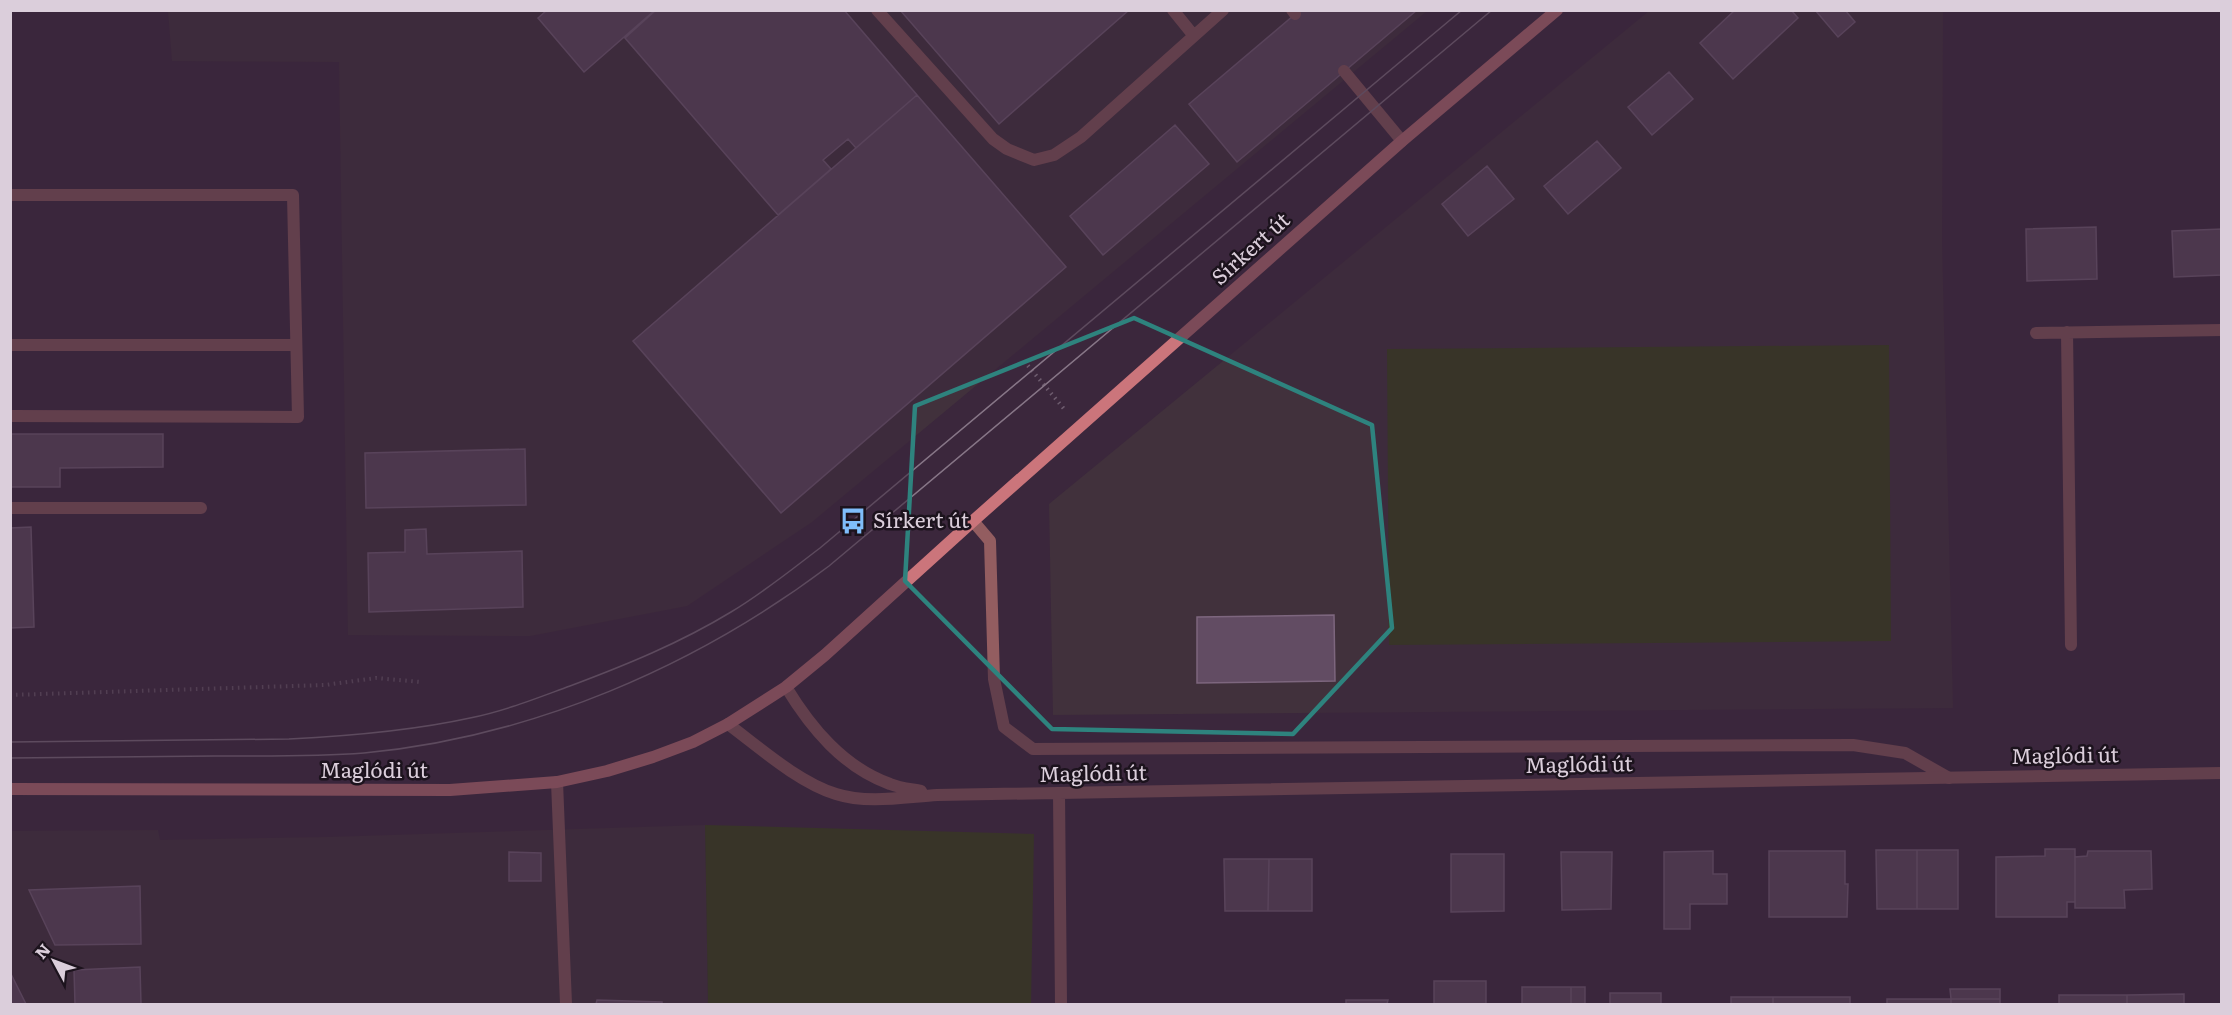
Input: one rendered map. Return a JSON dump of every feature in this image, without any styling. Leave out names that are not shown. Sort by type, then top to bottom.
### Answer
[{"type":"street","points":[[877,10],[993,139],[1034,160],[1054,155],[1081,137],[1223,10]]},
{"type":"street","points":[[1173,10],[1194,36]]},
{"type":"street","name":"Sírkert út","points":[[786,687],[825,655],[1402,141],[1557,10]]},
{"type":"street","points":[[1344,72],[1402,141]]},
{"type":"street","points":[[10,195],[293,195],[298,417],[10,416]]},
{"type":"street","points":[[2036,333],[2222,330]]},
{"type":"street","points":[[2067,332],[2071,645]]},
{"type":"street","points":[[10,345],[295,345]]},
{"type":"street","points":[[10,508],[201,508]]},
{"type":"street","points":[[973,521],[990,541],[994,679],[1004,727],[1033,749],[1853,745],[1905,753],[1949,778]]},
{"type":"street","name":"Maglódi út","points":[[10,789],[450,790],[557,782],[653,758],[693,742],[728,724],[786,687],[802,714],[816,731],[862,771],[890,784],[937,795]]},
{"type":"street","name":"Maglódi út","points":[[728,724],[811,783],[837,794],[865,799],[937,795],[2222,773]]},
{"type":"street","points":[[557,782],[566,1005]]},
{"type":"street","points":[[1059,794],[1061,1005]]},
{"type":"path","points":[[1024,361],[1080,427]]},
{"type":"path","points":[[10,695],[325,686],[376,678],[421,682]]},
{"type":"highlighted area","points":[[1134,318],[1372,425],[1392,628],[1293,734],[1052,729],[905,581],[915,406]]},
{"type":"shaded area","points":[[168,11],[1427,11],[812,522],[687,606],[530,636],[348,635],[339,62],[172,61]]},
{"type":"shaded area","points":[[1649,11],[1943,11],[1942,243],[1953,708],[1053,715],[1049,504]]},
{"type":"shaded area","points":[[705,825],[708,1004],[11,1004],[10,831],[158,830],[160,840]]},
{"type":"green space","points":[[1889,345],[1891,641],[1389,645],[1387,349]]},
{"type":"green space","points":[[705,825],[1034,834],[1031,1004],[708,1004]]},
{"type":"building","points":[[547,10],[655,10],[584,72],[538,18]]},
{"type":"building","points":[[656,10],[844,10],[917,95],[856,148],[848,139],[823,160],[831,169],[778,215],[625,38]]},
{"type":"building","points":[[900,10],[1129,10],[999,124]]},
{"type":"building","points":[[1300,10],[1417,10],[1237,162],[1189,104]]},
{"type":"building","points":[[1735,10],[1791,10],[1798,18],[1733,79],[1700,43]]},
{"type":"building","points":[[1815,10],[1845,10],[1855,22],[1838,37]]},
{"type":"building","points":[[1669,72],[1693,99],[1652,135],[1628,107]]},
{"type":"building","points":[[917,95],[1066,267],[781,513],[633,341]]},
{"type":"building","points":[[1175,125],[1209,164],[1103,255],[1070,216]]},
{"type":"building","points":[[1597,141],[1621,168],[1568,214],[1544,186]]},
{"type":"building","points":[[1487,166],[1514,199],[1468,236],[1442,204]]},
{"type":"building","points":[[2096,227],[2097,279],[2027,281],[2026,229]]},
{"type":"building","points":[[2222,229],[2222,275],[2174,277],[2172,231]]},
{"type":"building","points":[[10,434],[163,434],[163,467],[60,468],[60,487],[10,487]]},
{"type":"building","points":[[525,449],[526,505],[366,508],[365,453]]},
{"type":"building","points":[[31,527],[34,627],[10,628],[10,528]]},
{"type":"building","points":[[426,529],[427,554],[522,551],[523,607],[369,612],[368,553],[405,552],[405,530]]},
{"type":"building","points":[[1334,615],[1335,681],[1197,683],[1197,617]]},
{"type":"building","points":[[2045,849],[2075,849],[2075,902],[2067,902],[2067,917],[1996,917],[1996,857],[2045,856]]},
{"type":"building","points":[[1876,850],[1917,850],[1917,909],[1877,909]]},
{"type":"building","points":[[1917,850],[1958,850],[1958,909],[1917,909]]},
{"type":"building","points":[[1713,851],[1713,874],[1727,874],[1727,904],[1690,904],[1690,929],[1664,929],[1664,852]]},
{"type":"building","points":[[1769,851],[1845,851],[1845,884],[1848,884],[1847,917],[1769,917]]},
{"type":"building","points":[[2088,851],[2151,851],[2152,889],[2124,890],[2125,908],[2075,908],[2075,857],[2087,856]]},
{"type":"building","points":[[509,852],[541,853],[541,881],[509,881]]},
{"type":"building","points":[[1561,852],[1612,852],[1611,909],[1562,910]]},
{"type":"building","points":[[1451,854],[1504,854],[1504,911],[1451,912]]},
{"type":"building","points":[[1224,859],[1269,859],[1268,911],[1225,911]]},
{"type":"building","points":[[1269,859],[1312,859],[1312,911],[1268,911]]},
{"type":"building","points":[[140,886],[141,944],[55,945],[29,890]]},
{"type":"building","points":[[140,967],[141,1004],[75,1004],[74,970]]},
{"type":"building","points":[[10,972],[26,1004],[10,1004]]},
{"type":"building","points":[[1434,981],[1486,981],[1486,1004],[1434,1004]]},
{"type":"building","points":[[1522,987],[1571,987],[1571,1004],[1522,1004]]},
{"type":"building","points":[[1571,987],[1585,987],[1585,1004],[1571,1004]]},
{"type":"building","points":[[1950,989],[2000,989],[2000,999],[1951,999]]},
{"type":"building","points":[[1610,993],[1661,993],[1661,1004],[1610,1004]]},
{"type":"building","points":[[2184,994],[2184,1004],[2127,1004],[2127,995]]},
{"type":"building","points":[[2059,995],[2127,995],[2127,1004],[2059,1004]]},
{"type":"building","points":[[1731,997],[1773,997],[1773,1004],[1731,1004]]},
{"type":"building","points":[[1773,997],[1850,997],[1850,1004],[1773,1004]]},
{"type":"building","points":[[1887,999],[1951,999],[1951,1004],[1887,1004]]},
{"type":"building","points":[[1951,999],[2000,999],[2000,1004],[1951,1004]]},
{"type":"building","points":[[597,1000],[662,1002],[662,1004],[596,1004]]},
{"type":"building","points":[[1346,1000],[1388,1000],[1387,1004],[1346,1004]]},
{"type":"tram line","points":[[10,742],[289,739],[403,730],[448,723],[521,704],[612,670],[692,634],[754,597],[820,548],[1462,10]]},
{"type":"tram line","points":[[10,758],[326,755],[427,745],[489,731],[550,713],[609,691],[667,665],[723,636],[829,566],[1492,10]]},
{"type":"place","name":"Sírkert út","points":[[853,521]]}]
